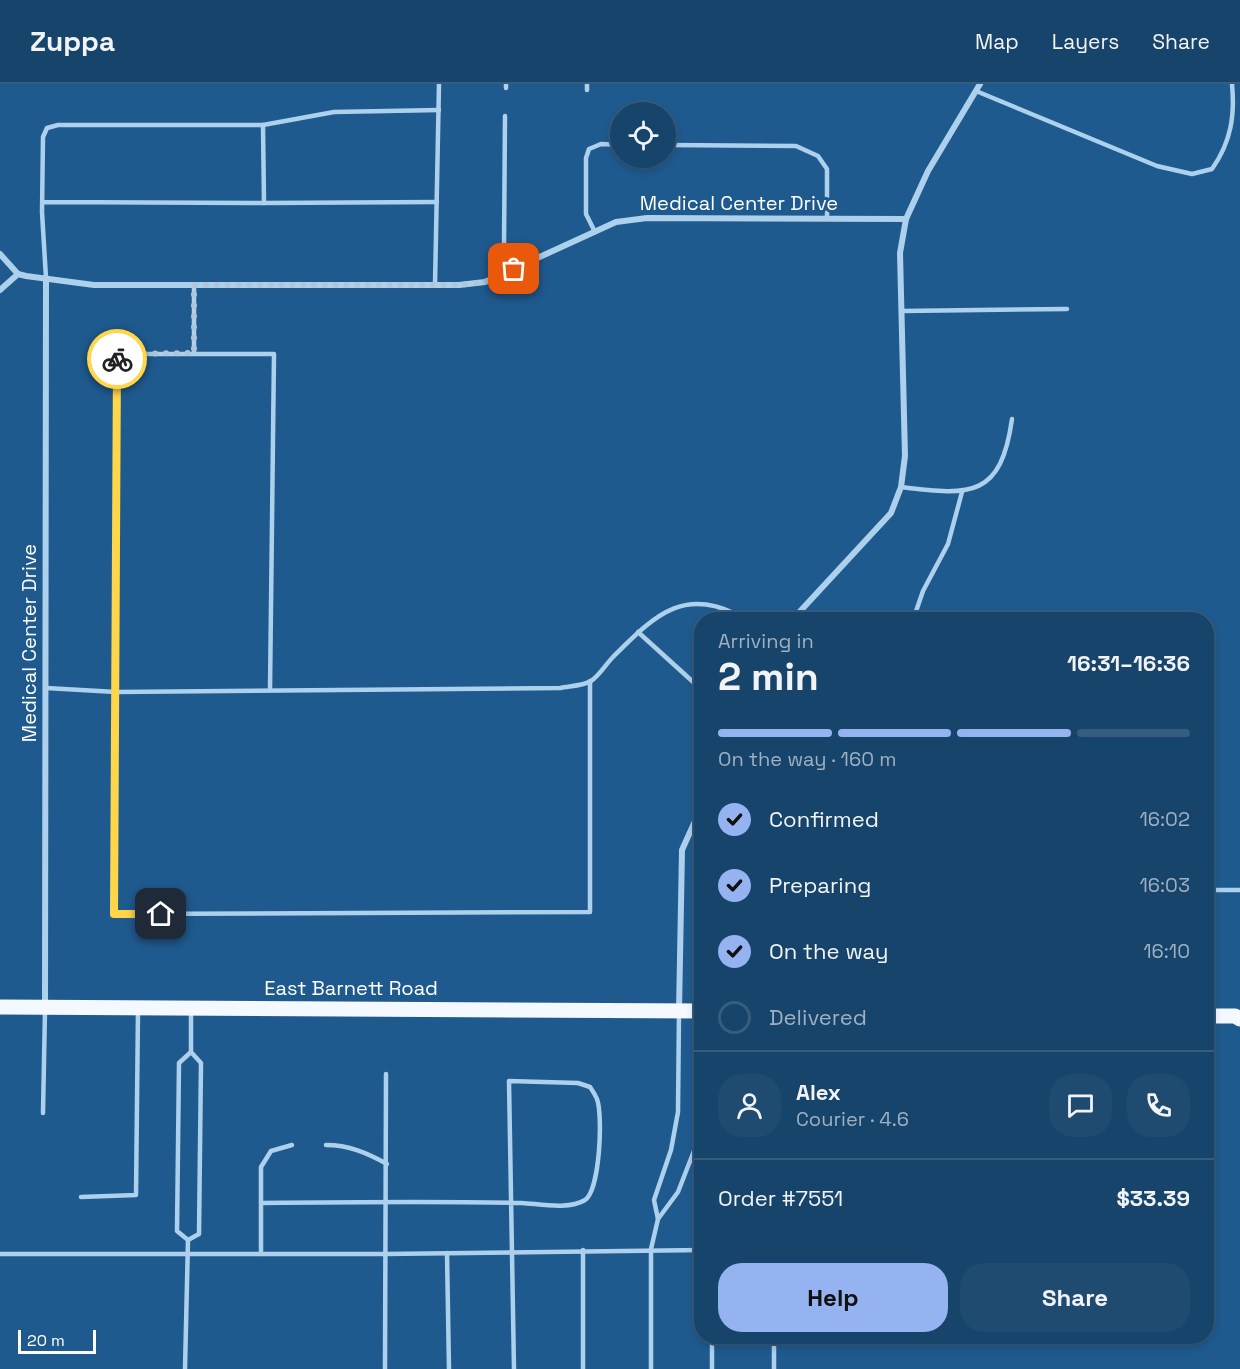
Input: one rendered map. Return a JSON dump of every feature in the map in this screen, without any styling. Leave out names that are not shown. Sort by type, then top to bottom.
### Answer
[{"type":"main road","name":"East Barnett Road","points":[[0,1007],[694,1011]]},
{"type":"main road","points":[[1214,1016],[1238,1016]]},
{"type":"street","points":[[799,612],[891,513],[901,488],[905,456],[900,253],[906,219],[928,171],[980,84]]},
{"type":"street","name":"Medical Center Drive","points":[[18,274],[94,285],[435,285],[485,282],[616,222],[647,218],[906,219]]},
{"type":"street","points":[[0,254],[18,274],[0,291]]},
{"type":"street","name":"Medical Center Drive","points":[[45,1007],[46,278]]},
{"type":"street","points":[[679,1011],[682,850],[694,826]]},
{"type":"lane","points":[[435,285],[440,84]]},
{"type":"lane","points":[[976,91],[1157,165],[1192,174],[1212,169],[1224,152],[1234,114],[1232,84]]},
{"type":"lane","points":[[46,278],[42,202],[44,138],[47,128],[58,124],[263,125],[334,112],[439,110]]},
{"type":"lane","points":[[505,116],[504,247],[514,269]]},
{"type":"lane","points":[[263,125],[264,203]]},
{"type":"lane","points":[[595,232],[586,214],[586,158],[589,149],[610,145]]},
{"type":"lane","points":[[676,145],[795,146],[818,156],[827,169],[827,219]]},
{"type":"lane","points":[[42,202],[437,202]]},
{"type":"lane","points":[[194,285],[194,353]]},
{"type":"lane","points":[[902,311],[1067,309]]},
{"type":"lane","points":[[270,690],[274,354],[117,354],[114,914],[590,912],[590,681]]},
{"type":"lane","points":[[901,488],[962,492],[983,485],[997,472],[1008,449],[1012,418]]},
{"type":"lane","points":[[916,612],[923,591],[948,543],[962,492]]},
{"type":"lane","points":[[46,688],[116,692],[560,688],[590,681],[638,632],[663,612],[691,603],[724,606],[734,612]]},
{"type":"lane","points":[[638,632],[694,683]]},
{"type":"lane","points":[[1214,890],[1240,890]]},
{"type":"lane","points":[[43,1113],[45,1007]]},
{"type":"lane","points":[[81,1197],[136,1195],[138,1008]]},
{"type":"lane","points":[[188,1240],[199,1234],[201,1063],[191,1052],[191,1008]]},
{"type":"lane","points":[[658,1219],[654,1200],[671,1149],[678,1112],[679,1011]]},
{"type":"lane","points":[[188,1240],[177,1231],[179,1063],[191,1052]]},
{"type":"lane","points":[[385,1369],[386,1074]]},
{"type":"lane","points":[[261,1203],[386,1201],[510,1203],[567,1205],[584,1200],[593,1191],[597,1178],[597,1100],[590,1087],[578,1083],[509,1081],[510,1203],[514,1369]]},
{"type":"lane","points":[[261,1254],[261,1167],[271,1151],[292,1145]]},
{"type":"lane","points":[[326,1145],[340,1145],[367,1153],[387,1164]]},
{"type":"lane","points":[[651,1369],[651,1249],[658,1219],[678,1192],[694,1151]]},
{"type":"lane","points":[[185,1369],[188,1240]]},
{"type":"lane","points":[[583,1250],[583,1369]]},
{"type":"lane","points":[[0,1254],[187,1252],[385,1254],[694,1250]]},
{"type":"lane","points":[[447,1253],[449,1369]]},
{"type":"lane","points":[[712,1344],[712,1369]]},
{"type":"lane","points":[[774,1344],[774,1369]]},
{"type":"way so far","points":[[117,359],[117,354],[194,353],[194,285],[459,285],[485,282],[514,269]]},
{"type":"route","points":[[117,359],[114,914],[161,914]]}]
